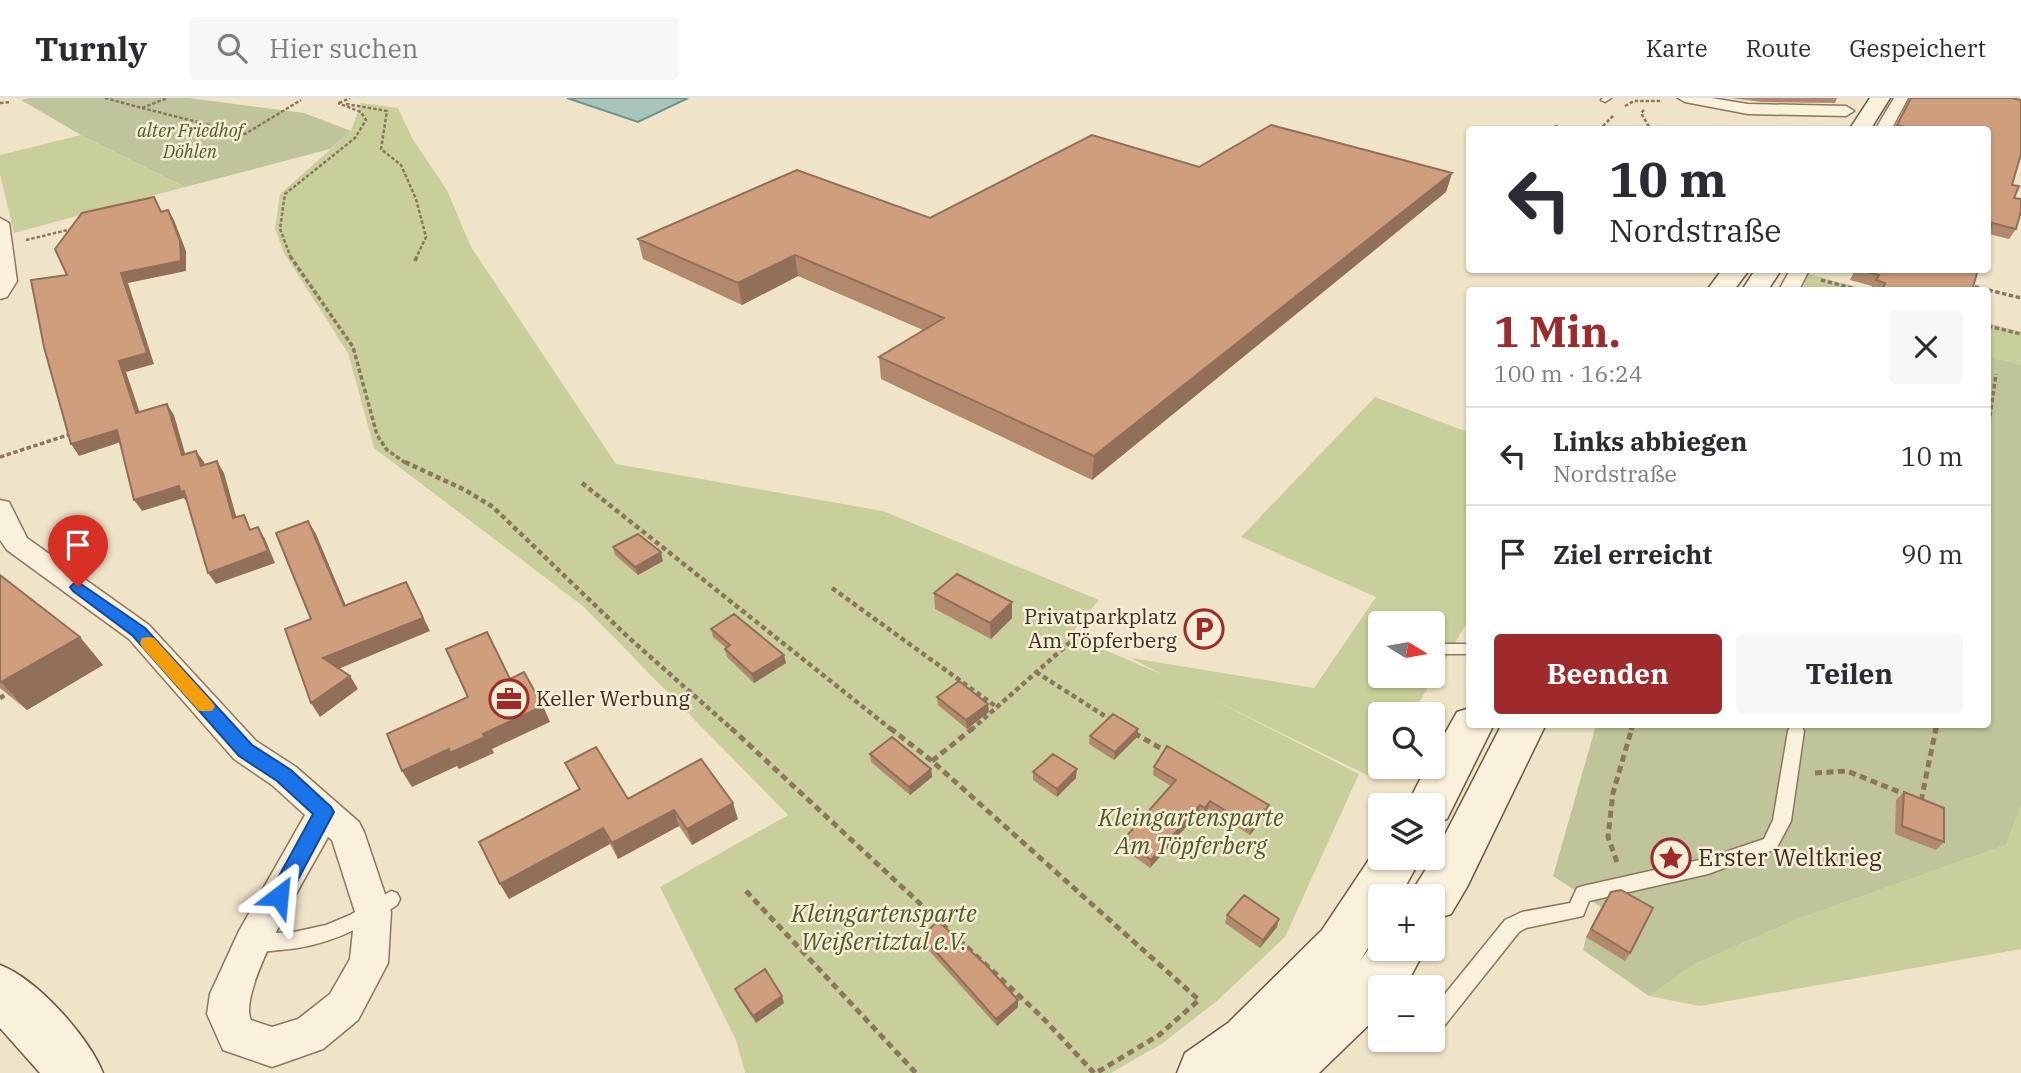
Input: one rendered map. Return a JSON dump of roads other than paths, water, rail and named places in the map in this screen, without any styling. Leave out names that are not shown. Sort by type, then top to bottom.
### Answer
[{"type":"main road","points":[[1862,126],[1880,98]]},
{"type":"main road","points":[[1833,126],[1850,105]]},
{"type":"main road","points":[[1436,793],[1470,728]]},
{"type":"main road","points":[[1442,884],[1522,728]]},
{"type":"main road","points":[[1278,1073],[1372,962],[1394,870]]},
{"type":"main road","points":[[1205,1073],[1372,962]]},
{"type":"main road","points":[[2,995],[57,1049],[75,1073]]},
{"type":"street","points":[[1685,98],[1822,126]]},
{"type":"street","points":[[1885,126],[1901,98]]},
{"type":"street","points":[[1709,103],[1781,124]]},
{"type":"street","points":[[1748,109],[1850,105]]},
{"type":"street","points":[[0,223],[7,281],[0,293]]},
{"type":"street","points":[[1793,287],[1808,274]]},
{"type":"street","points":[[1729,280],[1760,285]]},
{"type":"street","points":[[0,509],[9,533],[17,544],[139,632],[246,750],[284,776],[347,832],[382,906],[369,963],[344,1007],[309,1035],[272,1046],[237,1036],[227,1014],[229,994],[253,943],[324,812]]},
{"type":"lane","points":[[1446,649],[1466,649]]},
{"type":"lane","points":[[1445,1009],[1512,926],[1522,920],[1576,910],[1583,894],[1708,866],[1770,844],[1782,821],[1796,731]]},
{"type":"lane","points":[[253,943],[297,942],[322,937],[382,906]]},
{"type":"water","points":[[567,98],[688,98],[638,122]]},
{"type":"place","name":"Privatparkplatz Am Töpferberg","points":[[1204,629]]},
{"type":"place","name":"Keller Werbung","points":[[509,699]]},
{"type":"place","name":"Erster Weltkrieg","points":[[1671,858]]},
{"type":"park label","name":"alter Friedhof Döhlen","points":[[190,141]]},
{"type":"park label","name":"Kleingartensparte Am Töpferberg","points":[[1191,832]]},
{"type":"park label","name":"Kleingartensparte Weißeritztal e.V.","points":[[884,928]]}]
